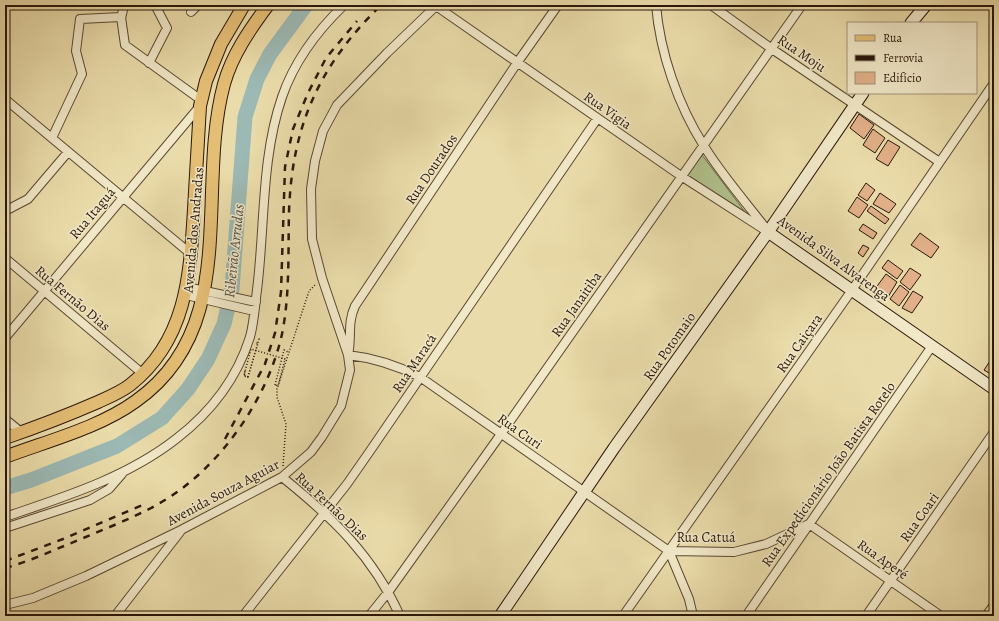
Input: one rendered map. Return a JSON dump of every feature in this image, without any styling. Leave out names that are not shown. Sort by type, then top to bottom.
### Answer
[{"type":"main road","name":"Avenida dos Andradas","points":[[5,438],[73,413],[129,386],[143,374],[170,337],[187,291],[191,254],[200,98],[221,44],[244,5]]},
{"type":"main road","points":[[259,5],[267,5]]},
{"type":"main road","name":"Avenida dos Andradas","points":[[5,457],[100,421],[123,409],[146,394],[164,376],[182,353],[190,338],[206,296],[216,137],[224,83],[237,52],[267,5]]},
{"type":"street","points":[[124,5],[121,19],[125,45],[200,98]]},
{"type":"street","points":[[149,63],[167,28],[155,5]]},
{"type":"street","points":[[192,12],[198,5]]},
{"type":"street","points":[[5,517],[60,498],[124,472],[176,440],[207,411],[235,373],[252,339],[250,310],[268,168],[282,96],[293,73],[316,35],[344,5]]},
{"type":"street","name":"Rua Dourados","points":[[348,355],[350,343],[350,316],[355,306],[517,63],[558,5]]},
{"type":"street","name":"Avenida Silva Alvarenga","points":[[656,5],[664,51],[681,101],[703,145],[768,232],[994,389]]},
{"type":"street","name":"Rua Moju","points":[[711,5],[772,49],[938,161]]},
{"type":"street","name":"Rua Janaitiba","points":[[369,616],[389,591],[501,434],[802,5]]},
{"type":"street","points":[[912,22],[926,5]]},
{"type":"street","name":"Rua Vigia","points":[[437,6],[597,119],[681,176],[768,232]]},
{"type":"street","name":"Avenida Souza Aguiar","points":[[5,605],[33,598],[61,587],[181,530],[282,477],[311,452],[332,423],[341,406],[350,370],[348,355],[322,278],[312,239],[311,189],[315,161],[324,132],[337,105],[348,92],[437,6]]},
{"type":"street","points":[[52,138],[82,74],[76,51],[80,19],[121,17],[121,19]]},
{"type":"street","name":"Rua Caiçara","points":[[623,616],[852,290],[938,161],[994,83]]},
{"type":"street","name":"Rua Potomaio","points":[[500,616],[585,492],[768,232],[861,94]]},
{"type":"street","name":"Rua Itaguá","points":[[5,338],[123,197],[200,98]]},
{"type":"street","points":[[5,99],[191,254]]},
{"type":"street","name":"Rua Maracá","points":[[243,616],[324,513],[366,456],[597,119]]},
{"type":"street","points":[[5,211],[28,199],[68,152]]},
{"type":"street","name":"Rua Fernão Dias","points":[[5,258],[143,374]]},
{"type":"street","points":[[187,291],[250,310]]},
{"type":"street","points":[[206,296],[252,301]]},
{"type":"street","name":"Rua Expedicionário João Batista Rotelo","points":[[746,616],[932,346]]},
{"type":"street","name":"Rua Curi","points":[[348,355],[369,357],[393,364],[420,377],[669,551]]},
{"type":"street","points":[[5,419],[21,432]]},
{"type":"street","name":"Rua Coari","points":[[866,616],[994,432]]},
{"type":"street","points":[[5,528],[90,500],[109,489],[124,472]]},
{"type":"street","name":"Rua Fernão Dias","points":[[282,477],[324,513],[360,549],[389,591],[400,616]]},
{"type":"street","name":"Rua Catuá","points":[[669,551],[734,552],[766,544],[809,524]]},
{"type":"street","name":"Rua Aperé","points":[[809,524],[941,616]]},
{"type":"street","points":[[115,616],[181,530]]},
{"type":"street","points":[[669,551],[689,599],[693,616]]},
{"type":"street","points":[[986,616],[994,605]]},
{"type":"path","points":[[282,477],[286,424],[277,396],[277,389],[309,291],[322,278]]},
{"type":"path","points":[[252,339],[258,344],[256,350],[254,357],[248,376],[244,376],[251,349],[258,351],[265,353],[278,357],[285,359],[278,386],[275,385],[280,364],[282,357],[284,350],[288,352]]},
{"type":"path","points":[[252,339],[259,339],[248,377],[244,376],[252,349]]},
{"type":"green space","points":[[702,155],[745,212],[687,175]]},
{"type":"building","points":[[859,114],[874,125],[864,139],[850,128]]},
{"type":"building","points":[[873,129],[885,138],[875,153],[863,145]]},
{"type":"building","points":[[888,140],[900,147],[888,166],[876,159]]},
{"type":"building","points":[[866,183],[875,190],[867,201],[858,195]]},
{"type":"building","points":[[880,193],[896,204],[889,213],[873,204]]},
{"type":"building","points":[[857,197],[868,205],[859,218],[848,211]]},
{"type":"building","points":[[871,206],[889,219],[885,224],[867,211]]},
{"type":"building","points":[[863,224],[877,233],[873,239],[859,230]]},
{"type":"building","points":[[920,233],[939,247],[931,258],[911,245]]},
{"type":"building","points":[[863,245],[869,248],[863,257],[858,253]]},
{"type":"building","points":[[888,260],[903,271],[897,279],[882,268]]},
{"type":"building","points":[[910,268],[921,275],[910,290],[900,282]]},
{"type":"building","points":[[886,274],[897,282],[888,297],[875,289]]},
{"type":"building","points":[[900,285],[909,292],[899,306],[890,299]]},
{"type":"building","points":[[913,291],[923,297],[912,313],[902,308]]},
{"type":"building","points":[[992,358],[994,360],[994,376],[984,370]]},
{"type":"waterway","name":"Ribeirão Arrudas","points":[[5,488],[31,480],[117,446],[162,418],[188,389],[208,359],[224,324],[232,289],[245,117],[257,79],[270,54],[306,5]]},
{"type":"railway","points":[[5,568],[113,526],[165,500],[186,486],[205,469],[223,449],[254,406],[266,382],[275,358],[285,319],[291,181],[303,124],[325,74],[359,28],[381,5]]},
{"type":"railway","points":[[225,439],[265,364],[275,333],[281,292],[285,167],[293,129],[308,93],[326,58],[357,21]]},
{"type":"railway","points":[[5,561],[63,539],[147,503]]}]
